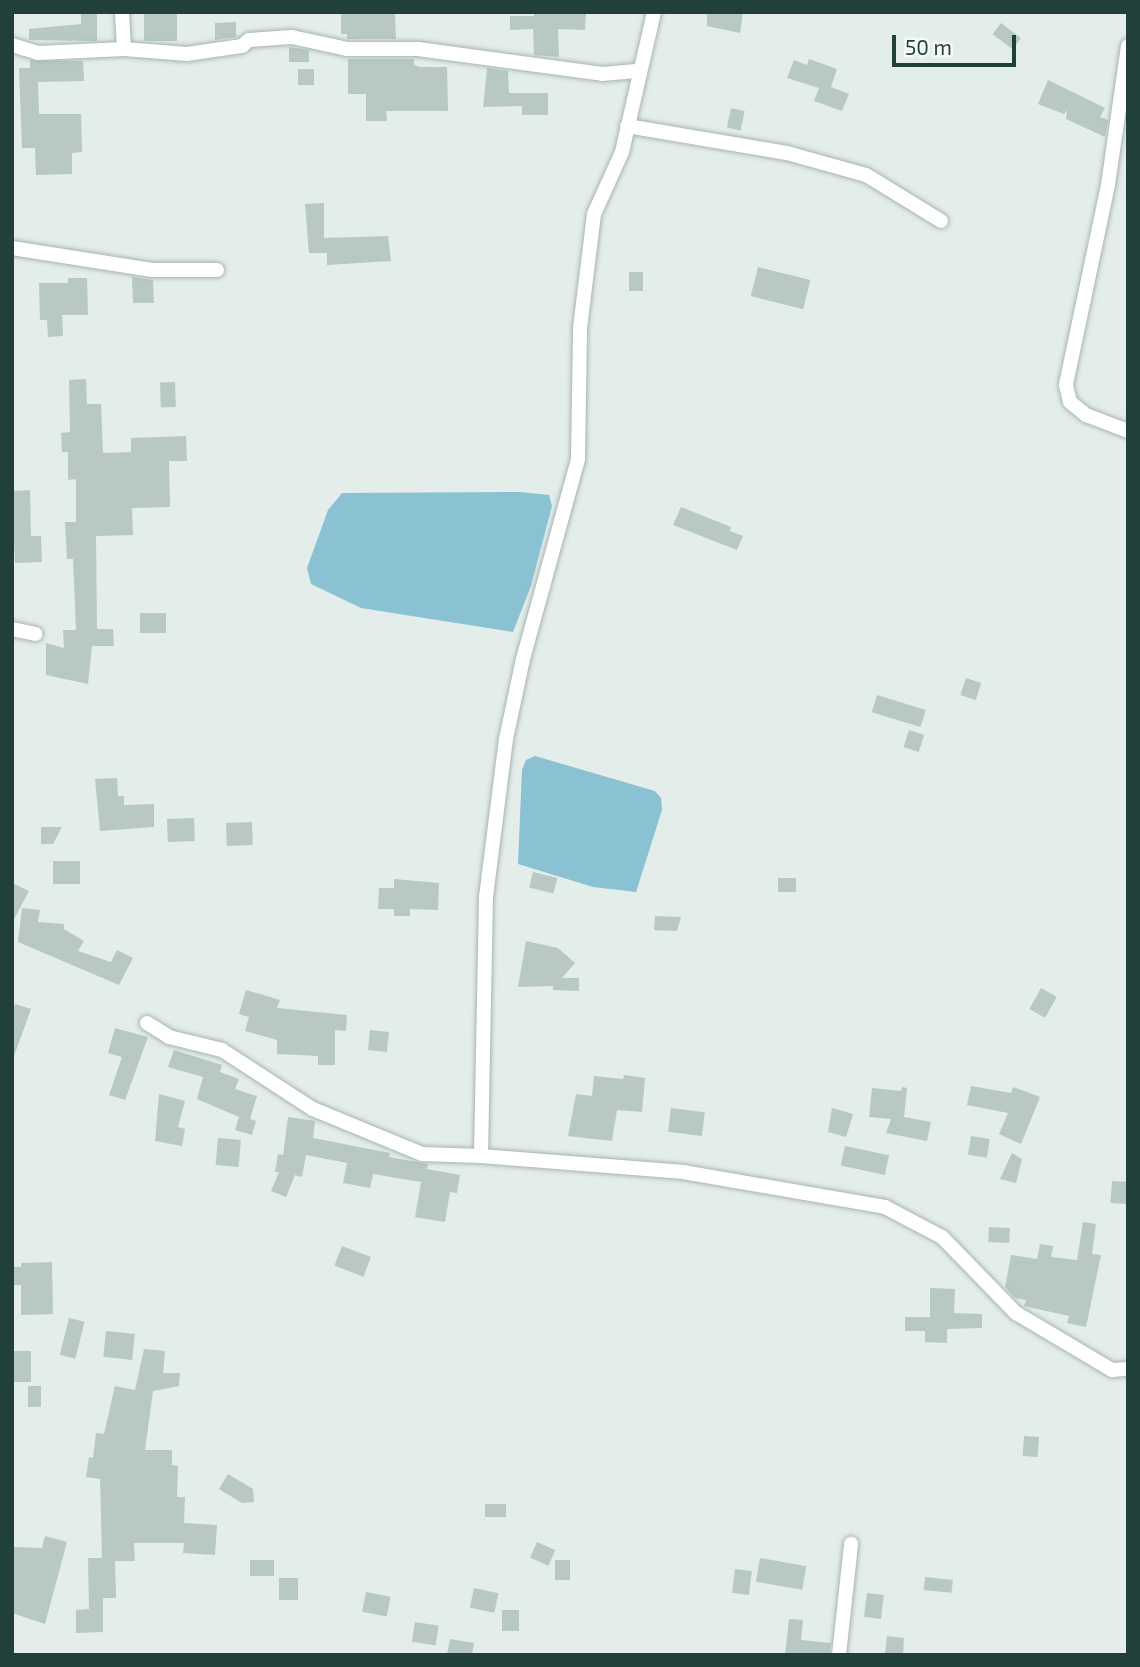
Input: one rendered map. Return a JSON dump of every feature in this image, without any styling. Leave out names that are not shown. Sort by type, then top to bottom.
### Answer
[{"type":"street","points":[[122,12],[124,49]]},
{"type":"street","points":[[481,1156],[486,897],[506,739],[523,659],[578,459],[580,328],[594,214],[622,152],[654,12]]},
{"type":"street","points":[[12,46],[38,53],[124,49],[187,54],[242,46],[249,40],[292,37],[347,49],[418,49],[602,74],[639,71]]},
{"type":"street","points":[[1128,46],[1108,185],[1066,385],[1070,402],[1086,415],[1128,431]]},
{"type":"street","points":[[627,126],[787,153],[866,175],[941,221]]},
{"type":"street","points":[[12,248],[152,270],[217,270]]},
{"type":"street","points":[[12,629],[35,634]]},
{"type":"street","points":[[146,1023],[169,1037],[222,1050],[313,1109],[422,1154],[683,1172],[885,1207],[943,1237],[1016,1313],[1112,1370],[1128,1369]]},
{"type":"street","points":[[839,1655],[851,1544]]},
{"type":"water","points":[[520,492],[549,495],[552,506],[531,586],[513,632],[361,608],[311,584],[307,568],[328,510],[342,493]]},
{"type":"water","points":[[535,756],[655,791],[661,798],[662,810],[636,892],[593,887],[518,864],[522,770],[526,760]]},
{"type":"building","points":[[81,12],[97,12],[97,41],[29,40],[29,29],[81,24]]},
{"type":"building","points":[[144,12],[177,12],[177,41],[144,41]]},
{"type":"building","points":[[341,12],[395,12],[396,39],[347,39],[347,34],[341,34]]},
{"type":"building","points":[[534,12],[586,13],[585,30],[558,29],[559,57],[534,55],[533,29],[510,30],[510,16],[534,16]]},
{"type":"building","points":[[707,12],[743,12],[740,33],[707,26]]},
{"type":"building","points":[[236,22],[236,37],[215,40],[215,23]]},
{"type":"building","points":[[1001,23],[1021,38],[1013,49],[993,34]]},
{"type":"building","points":[[289,47],[309,50],[309,62],[289,62]]},
{"type":"building","points":[[348,59],[414,59],[414,65],[421,67],[447,67],[448,111],[386,111],[387,121],[366,121],[366,94],[348,94]]},
{"type":"building","points":[[809,59],[837,69],[831,87],[849,94],[842,111],[814,101],[819,88],[787,78],[794,60],[807,65]]},
{"type":"building","points":[[30,60],[83,61],[84,81],[38,82],[39,114],[81,114],[82,152],[72,153],[72,174],[36,175],[35,148],[22,148],[19,68],[30,68]]},
{"type":"building","points":[[487,68],[508,71],[509,93],[548,93],[548,115],[522,115],[522,106],[483,107]]},
{"type":"building","points":[[298,69],[314,69],[314,85],[298,85]]},
{"type":"building","points":[[1048,80],[1105,108],[1100,117],[1108,120],[1105,137],[1066,119],[1067,110],[1064,114],[1038,104]]},
{"type":"building","points":[[731,108],[745,111],[741,130],[727,128]]},
{"type":"building","points":[[324,203],[324,238],[388,236],[391,261],[327,265],[327,253],[309,253],[305,204]]},
{"type":"building","points":[[758,267],[810,280],[803,309],[751,296]]},
{"type":"building","points":[[629,272],[643,272],[643,291],[629,291]]},
{"type":"building","points":[[132,277],[153,280],[154,303],[133,303]]},
{"type":"building","points":[[68,278],[87,278],[88,315],[62,315],[63,336],[48,337],[47,320],[40,320],[39,283],[68,283]]},
{"type":"building","points":[[86,379],[87,404],[101,404],[103,453],[131,452],[131,438],[186,436],[187,461],[169,461],[170,507],[132,508],[133,535],[96,536],[97,629],[113,629],[114,646],[92,646],[88,684],[46,675],[46,643],[64,648],[63,630],[76,630],[73,559],[67,559],[65,522],[76,522],[76,479],[68,480],[68,452],[62,452],[61,433],[70,432],[69,380]]},
{"type":"building","points":[[175,382],[176,407],[161,408],[160,383]]},
{"type":"building","points":[[30,490],[31,536],[41,536],[42,562],[15,563],[12,491]]},
{"type":"building","points":[[681,507],[731,527],[730,531],[743,536],[737,550],[673,525]]},
{"type":"building","points":[[140,613],[166,613],[166,633],[140,633]]},
{"type":"building","points":[[966,678],[981,683],[976,700],[960,695]]},
{"type":"building","points":[[877,695],[926,710],[921,727],[872,712]]},
{"type":"building","points":[[909,730],[924,735],[919,752],[903,747]]},
{"type":"building","points":[[117,778],[118,796],[124,796],[124,805],[154,804],[154,827],[100,831],[95,779]]},
{"type":"building","points":[[194,818],[195,841],[168,842],[167,819]]},
{"type":"building","points":[[252,822],[253,845],[227,846],[226,823]]},
{"type":"building","points":[[41,827],[62,827],[53,844],[41,844]]},
{"type":"building","points":[[53,861],[80,861],[80,884],[53,884]]},
{"type":"building","points":[[533,872],[557,878],[553,894],[529,888]]},
{"type":"building","points":[[778,878],[796,878],[796,892],[778,892]]},
{"type":"building","points":[[394,879],[439,883],[438,910],[410,909],[410,916],[394,916],[394,909],[378,909],[379,888],[394,888]]},
{"type":"building","points":[[12,883],[29,891],[12,923]]},
{"type":"building","points":[[22,908],[40,910],[38,922],[64,924],[64,929],[84,941],[78,951],[111,962],[117,950],[133,958],[119,985],[18,942]]},
{"type":"building","points":[[655,916],[681,917],[677,931],[654,930]]},
{"type":"building","points":[[526,941],[558,948],[575,963],[562,978],[579,978],[579,991],[553,990],[553,986],[518,987]]},
{"type":"building","points":[[1041,988],[1057,997],[1045,1018],[1029,1009]]},
{"type":"building","points":[[246,990],[280,1000],[277,1008],[347,1015],[346,1031],[335,1030],[335,1065],[318,1065],[318,1056],[277,1054],[277,1040],[245,1031],[249,1017],[239,1014]]},
{"type":"building","points":[[15,1004],[31,1009],[14,1056],[12,1012]]},
{"type":"building","points":[[115,1028],[148,1037],[125,1100],[109,1095],[122,1057],[108,1053]]},
{"type":"building","points":[[370,1030],[389,1032],[387,1052],[368,1050]]},
{"type":"building","points":[[174,1050],[222,1065],[220,1072],[239,1079],[235,1089],[257,1096],[250,1119],[256,1121],[252,1135],[235,1130],[239,1117],[197,1099],[203,1077],[168,1067]]},
{"type":"building","points":[[624,1075],[645,1078],[642,1112],[617,1110],[612,1141],[568,1136],[576,1094],[592,1096],[594,1076],[623,1079]]},
{"type":"building","points":[[971,1086],[1011,1093],[1013,1087],[1040,1097],[1021,1144],[999,1134],[1008,1113],[967,1105]]},
{"type":"building","points":[[902,1087],[907,1088],[904,1117],[931,1122],[927,1141],[886,1133],[891,1119],[869,1117],[872,1088],[901,1091]]},
{"type":"building","points":[[159,1094],[185,1101],[178,1127],[185,1129],[182,1146],[155,1141]]},
{"type":"building","points":[[671,1108],[705,1112],[702,1136],[668,1132]]},
{"type":"building","points":[[832,1108],[853,1114],[846,1137],[828,1132]]},
{"type":"building","points":[[288,1117],[315,1121],[313,1138],[390,1153],[389,1157],[428,1164],[427,1169],[460,1175],[457,1193],[450,1192],[445,1222],[415,1217],[421,1182],[373,1174],[370,1188],[343,1183],[347,1163],[306,1155],[302,1177],[295,1175],[286,1197],[271,1191],[279,1172],[275,1172],[278,1154],[283,1155]]},
{"type":"building","points":[[971,1136],[990,1139],[987,1158],[968,1155]]},
{"type":"building","points":[[218,1138],[241,1140],[239,1167],[216,1165]]},
{"type":"building","points":[[845,1146],[889,1155],[885,1175],[841,1166]]},
{"type":"building","points":[[1012,1153],[1022,1159],[1016,1183],[1000,1179]]},
{"type":"building","points":[[1112,1181],[1128,1182],[1126,1204],[1110,1203]]},
{"type":"building","points":[[1083,1222],[1096,1224],[1092,1254],[1101,1255],[1086,1327],[1067,1323],[1069,1316],[1024,1306],[1026,1300],[1015,1298],[1005,1287],[1011,1255],[1037,1259],[1040,1244],[1053,1246],[1051,1257],[1077,1260]]},
{"type":"building","points":[[989,1227],[1010,1228],[1009,1243],[988,1242]]},
{"type":"building","points":[[342,1246],[371,1257],[363,1277],[334,1266]]},
{"type":"building","points":[[52,1262],[53,1314],[21,1315],[21,1285],[12,1285],[12,1267],[21,1267],[21,1263]]},
{"type":"building","points":[[930,1288],[955,1289],[954,1313],[982,1314],[982,1328],[947,1329],[947,1343],[925,1342],[925,1331],[905,1331],[905,1317],[930,1317]]},
{"type":"building","points":[[69,1318],[85,1322],[75,1359],[60,1355]]},
{"type":"building","points":[[106,1331],[135,1334],[132,1360],[103,1357]]},
{"type":"building","points":[[144,1349],[165,1351],[163,1373],[180,1373],[179,1386],[153,1391],[145,1450],[172,1450],[172,1465],[178,1466],[177,1497],[185,1497],[184,1523],[217,1525],[215,1555],[183,1553],[184,1543],[134,1543],[135,1561],[115,1561],[116,1598],[103,1598],[103,1632],[76,1633],[76,1610],[89,1609],[88,1558],[102,1558],[100,1479],[86,1477],[89,1457],[93,1458],[96,1433],[104,1434],[115,1386],[135,1390]]},
{"type":"building","points":[[12,1351],[31,1351],[31,1382],[12,1382]]},
{"type":"building","points":[[28,1386],[41,1386],[41,1407],[28,1407]]},
{"type":"building","points":[[1024,1436],[1039,1437],[1038,1457],[1023,1456]]},
{"type":"building","points":[[228,1474],[253,1489],[254,1502],[242,1503],[219,1489]]},
{"type":"building","points":[[485,1504],[506,1504],[506,1517],[485,1517]]},
{"type":"building","points":[[45,1536],[67,1542],[45,1624],[12,1613],[12,1547],[42,1548]]},
{"type":"building","points":[[537,1542],[555,1550],[548,1566],[530,1558]]},
{"type":"building","points":[[760,1558],[806,1566],[802,1590],[756,1582]]},
{"type":"building","points":[[250,1560],[274,1560],[274,1576],[250,1576]]},
{"type":"building","points":[[555,1560],[570,1560],[570,1580],[555,1580]]},
{"type":"building","points":[[735,1569],[752,1571],[749,1595],[732,1593]]},
{"type":"building","points":[[925,1577],[953,1580],[951,1593],[924,1590]]},
{"type":"building","points":[[279,1578],[298,1578],[298,1600],[279,1600]]},
{"type":"building","points":[[474,1588],[498,1593],[494,1613],[470,1608]]},
{"type":"building","points":[[366,1592],[391,1597],[387,1616],[362,1612]]},
{"type":"building","points":[[867,1593],[884,1595],[881,1619],[864,1617]]},
{"type":"building","points":[[502,1610],[519,1610],[519,1631],[502,1631]]},
{"type":"building","points":[[789,1619],[803,1620],[801,1640],[831,1643],[829,1655],[785,1655]]},
{"type":"building","points":[[415,1622],[439,1626],[436,1646],[412,1642]]},
{"type":"building","points":[[887,1636],[904,1638],[903,1655],[885,1655]]},
{"type":"building","points":[[450,1639],[474,1643],[472,1655],[447,1655]]}]
